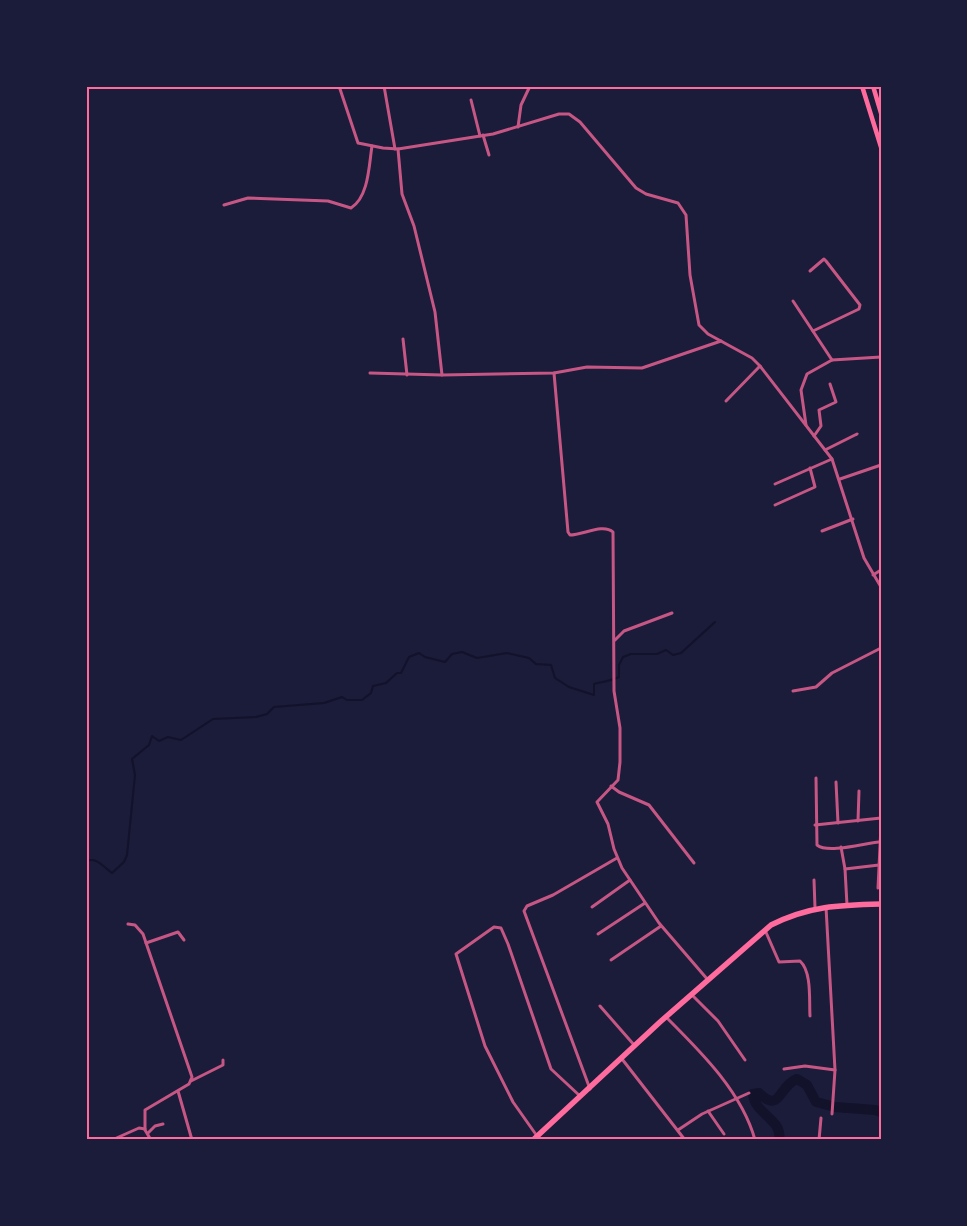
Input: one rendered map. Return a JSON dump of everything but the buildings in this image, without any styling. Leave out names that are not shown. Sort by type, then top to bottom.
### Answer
[{"type":"highway","points":[[535,1139],[666,1017],[764,930],[793,914],[815,908],[881,904]]},
{"type":"main road","points":[[862,86],[881,147]]},
{"type":"main road","points":[[873,86],[881,113]]},
{"type":"street","points":[[339,86],[358,142],[372,146],[397,149],[482,136],[559,114],[573,116],[636,188],[646,194],[678,203],[686,215],[690,275],[697,318],[708,334],[752,358],[760,366],[832,459],[840,478],[864,558],[881,587]]},
{"type":"street","points":[[384,86],[397,149],[402,194],[414,226],[435,312],[442,375]]},
{"type":"street","points":[[518,127],[521,105],[530,86]]},
{"type":"street","points":[[471,100],[489,155]]},
{"type":"street","points":[[224,206],[248,198],[328,201],[351,208],[360,200],[366,182],[372,146]]},
{"type":"street","points":[[810,271],[824,259],[859,303],[860,307],[813,331]]},
{"type":"street","points":[[793,301],[832,360]]},
{"type":"street","points":[[403,338],[407,375]]},
{"type":"street","points":[[370,373],[442,375],[554,373],[587,367],[642,368],[722,341]]},
{"type":"street","points":[[806,425],[801,390],[803,381],[810,371],[832,360],[881,357]]},
{"type":"street","points":[[726,402],[760,366]]},
{"type":"street","points":[[554,373],[568,532],[570,535],[578,535],[603,528],[613,532],[615,699],[620,728],[621,754],[619,778],[597,802],[608,824],[617,858],[630,880],[661,926],[708,980]]},
{"type":"street","points":[[814,436],[821,426],[819,410],[836,402],[830,384]]},
{"type":"street","points":[[825,450],[857,434]]},
{"type":"street","points":[[774,484],[832,459]]},
{"type":"street","points":[[840,478],[881,465]]},
{"type":"street","points":[[775,505],[815,487],[810,468]]},
{"type":"street","points":[[822,531],[853,519]]},
{"type":"street","points":[[873,575],[881,570]]},
{"type":"street","points":[[615,641],[624,631],[672,613]]},
{"type":"street","points":[[793,691],[816,687],[832,673],[881,648]]},
{"type":"street","points":[[816,778],[815,825],[816,842],[819,846],[841,847],[879,842]]},
{"type":"street","points":[[836,782],[838,823]]},
{"type":"street","points":[[611,786],[628,797],[649,805],[694,863]]},
{"type":"street","points":[[858,821],[859,791]]},
{"type":"street","points":[[815,825],[881,818]]},
{"type":"street","points":[[878,888],[881,826]]},
{"type":"street","points":[[841,847],[846,869],[847,905]]},
{"type":"street","points":[[590,1089],[524,911],[527,906],[553,895],[617,858]]},
{"type":"street","points":[[846,869],[878,865]]},
{"type":"street","points":[[592,907],[630,880]]},
{"type":"street","points":[[814,880],[815,908]]},
{"type":"street","points":[[598,934],[645,903]]},
{"type":"street","points":[[826,907],[835,1070],[832,1114]]},
{"type":"street","points":[[128,924],[140,930],[146,943],[192,1074],[191,1081]]},
{"type":"street","points":[[611,960],[661,926]]},
{"type":"street","points":[[535,1139],[513,1102],[485,1046],[456,954],[494,927],[501,928],[508,944],[551,1068],[580,1097]]},
{"type":"street","points":[[764,930],[778,962],[800,961],[804,965],[807,972],[810,1016]]},
{"type":"street","points":[[146,943],[178,932],[184,940]]},
{"type":"street","points":[[691,995],[718,1021],[745,1060]]},
{"type":"street","points":[[600,1006],[635,1046]]},
{"type":"street","points":[[666,1017],[695,1046],[735,1098],[750,1125],[755,1140]]},
{"type":"street","points":[[622,1059],[685,1140]]},
{"type":"street","points":[[146,1132],[145,1110],[178,1091],[191,1081],[224,1066],[223,1060]]},
{"type":"street","points":[[784,1069],[805,1066],[835,1070]]},
{"type":"street","points":[[178,1091],[192,1140]]},
{"type":"street","points":[[678,1130],[708,1111],[749,1093]]},
{"type":"street","points":[[708,1111],[724,1134]]},
{"type":"street","points":[[819,1140],[821,1118]]},
{"type":"street","points":[[146,1132],[155,1126],[163,1124]]},
{"type":"street","points":[[112,1140],[140,1128],[146,1132],[151,1140]]},
{"type":"waterway","points":[[86,861],[97,861],[112,873],[124,862],[127,855],[135,775],[132,759],[149,745],[152,736],[159,741],[168,737],[181,740],[213,719],[256,717],[267,714],[274,707],[324,703],[342,697],[347,700],[362,700],[371,693],[373,686],[386,683],[397,673],[401,673],[409,657],[419,653],[425,657],[445,662],[452,654],[462,652],[477,658],[507,653],[529,658],[536,664],[551,665],[555,678],[569,687],[594,695],[594,684],[619,677],[619,665],[623,657],[631,654],[657,654],[666,650],[673,655],[681,653],[715,622]]},
{"type":"waterway","points":[[86,874],[88,879],[86,892]]},
{"type":"waterway","points":[[779,1140],[777,1127],[758,1107],[753,1094],[759,1093],[766,1099],[776,1100],[786,1087],[797,1079],[807,1085],[816,1102],[835,1107],[881,1112]]}]
